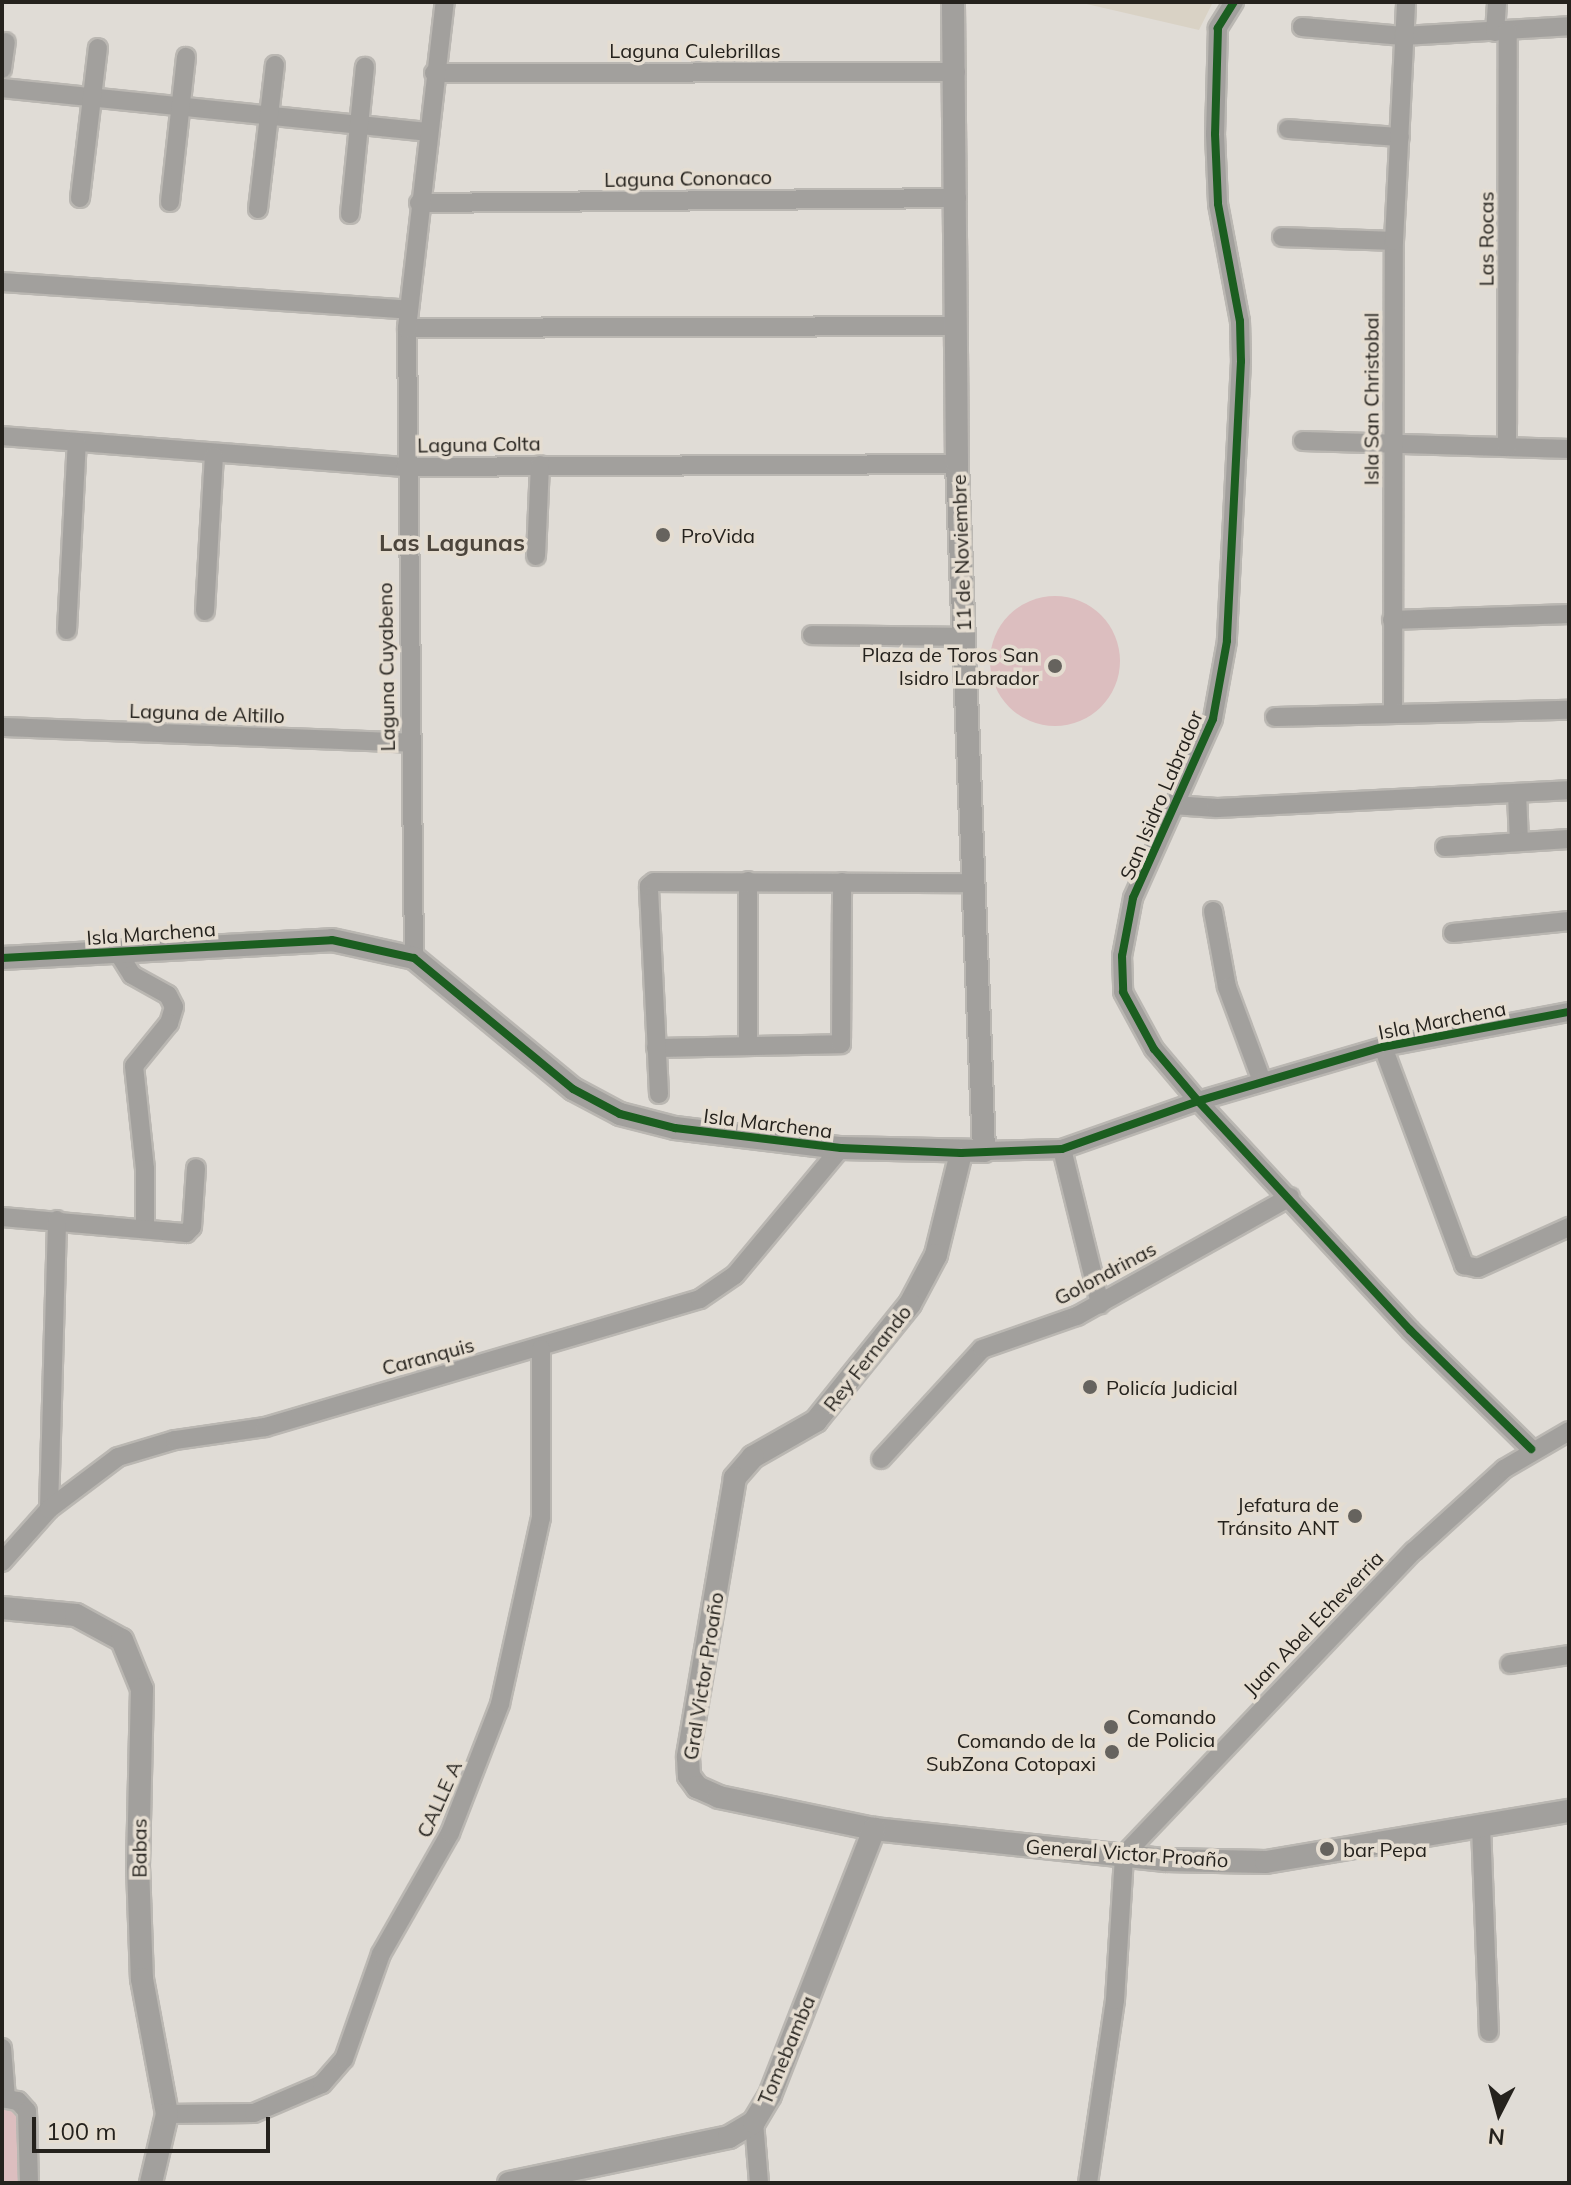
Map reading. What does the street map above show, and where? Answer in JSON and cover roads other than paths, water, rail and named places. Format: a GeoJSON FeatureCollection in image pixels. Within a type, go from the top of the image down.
{"type":"FeatureCollection","features":[{"type":"Feature","properties":{"kind":"street","name":"Laguna Cuyabeno"},"geometry":{"type":"LineString","coordinates":[[414,958],[405,467],[407,319],[434,73],[445,2]]}},
{"type":"Feature","properties":{"kind":"street","name":"11 de Noviembre"},"geometry":{"type":"LineString","coordinates":[[953,2],[957,464],[984,1151]]}},
{"type":"Feature","properties":{"kind":"street","name":"San Isidro Labrador"},"geometry":{"type":"LineString","coordinates":[[1234,2],[1218,28],[1215,134],[1218,204],[1240,321],[1241,361],[1227,641],[1213,719],[1133,898],[1122,956],[1123,992],[1154,1049],[1198,1101],[1410,1330],[1531,1449]]}},
{"type":"Feature","properties":{"kind":"street","name":"Isla San Christobal"},"geometry":{"type":"LineString","coordinates":[[1393,714],[1391,443],[1394,241],[1406,2]]}},
{"type":"Feature","properties":{"kind":"street","name":"Las Rocas"},"geometry":{"type":"LineString","coordinates":[[1497,2],[1501,32],[1507,447]]}},
{"type":"Feature","properties":{"kind":"street"},"geometry":{"type":"LineString","coordinates":[[1302,27],[1403,36],[1569,26]]}},
{"type":"Feature","properties":{"kind":"street"},"geometry":{"type":"LineString","coordinates":[[2,69],[6,42]]}},
{"type":"Feature","properties":{"kind":"street"},"geometry":{"type":"LineString","coordinates":[[80,198],[98,48]]}},
{"type":"Feature","properties":{"kind":"street"},"geometry":{"type":"LineString","coordinates":[[170,202],[186,57]]}},
{"type":"Feature","properties":{"kind":"street"},"geometry":{"type":"LineString","coordinates":[[258,209],[275,65]]}},
{"type":"Feature","properties":{"kind":"street"},"geometry":{"type":"LineString","coordinates":[[350,214],[365,67]]}},
{"type":"Feature","properties":{"kind":"street","name":"Laguna Culebrillas"},"geometry":{"type":"LineString","coordinates":[[434,73],[956,72]]}},
{"type":"Feature","properties":{"kind":"street"},"geometry":{"type":"LineString","coordinates":[[2,88],[181,104],[428,132]]}},
{"type":"Feature","properties":{"kind":"street"},"geometry":{"type":"LineString","coordinates":[[1288,129],[1400,137]]}},
{"type":"Feature","properties":{"kind":"street","name":"Laguna Cononaco"},"geometry":{"type":"LineString","coordinates":[[419,203],[957,198]]}},
{"type":"Feature","properties":{"kind":"street"},"geometry":{"type":"LineString","coordinates":[[1282,237],[1394,241]]}},
{"type":"Feature","properties":{"kind":"street"},"geometry":{"type":"LineString","coordinates":[[2,282],[407,319],[957,326]]}},
{"type":"Feature","properties":{"kind":"street","name":"Laguna Colta"},"geometry":{"type":"LineString","coordinates":[[2,436],[214,456],[405,467],[957,464]]}},
{"type":"Feature","properties":{"kind":"street"},"geometry":{"type":"LineString","coordinates":[[1303,441],[1569,449]]}},
{"type":"Feature","properties":{"kind":"street"},"geometry":{"type":"LineString","coordinates":[[67,630],[77,442]]}},
{"type":"Feature","properties":{"kind":"street"},"geometry":{"type":"LineString","coordinates":[[205,611],[214,456]]}},
{"type":"Feature","properties":{"kind":"street"},"geometry":{"type":"LineString","coordinates":[[536,556],[540,465]]}},
{"type":"Feature","properties":{"kind":"street"},"geometry":{"type":"LineString","coordinates":[[1392,620],[1569,614]]}},
{"type":"Feature","properties":{"kind":"street"},"geometry":{"type":"LineString","coordinates":[[812,635],[965,637]]}},
{"type":"Feature","properties":{"kind":"street"},"geometry":{"type":"LineString","coordinates":[[1275,717],[1569,710]]}},
{"type":"Feature","properties":{"kind":"street","name":"Laguna de Altillo"},"geometry":{"type":"LineString","coordinates":[[2,727],[410,743]]}},
{"type":"Feature","properties":{"kind":"street"},"geometry":{"type":"LineString","coordinates":[[1173,805],[1217,808],[1569,790]]}},
{"type":"Feature","properties":{"kind":"street"},"geometry":{"type":"LineString","coordinates":[[1517,793],[1519,842]]}},
{"type":"Feature","properties":{"kind":"street"},"geometry":{"type":"LineString","coordinates":[[1445,847],[1569,839]]}},
{"type":"Feature","properties":{"kind":"street"},"geometry":{"type":"LineString","coordinates":[[659,1094],[649,886],[659,879],[972,883]]}},
{"type":"Feature","properties":{"kind":"street"},"geometry":{"type":"LineString","coordinates":[[748,881],[748,1046]]}},
{"type":"Feature","properties":{"kind":"street"},"geometry":{"type":"LineString","coordinates":[[656,1048],[841,1044],[842,882]]}},
{"type":"Feature","properties":{"kind":"street"},"geometry":{"type":"LineString","coordinates":[[1213,911],[1227,987],[1262,1081]]}},
{"type":"Feature","properties":{"kind":"street"},"geometry":{"type":"LineString","coordinates":[[1453,933],[1569,921]]}},
{"type":"Feature","properties":{"kind":"street","name":"Isla Marchena"},"geometry":{"type":"LineString","coordinates":[[2,958],[317,940],[414,958],[573,1089],[620,1114],[675,1128],[841,1148],[961,1153],[1062,1149],[1198,1101],[1383,1047],[1569,1012]]}},
{"type":"Feature","properties":{"kind":"street"},"geometry":{"type":"LineString","coordinates":[[117,951],[132,975],[168,995],[174,1007],[169,1023],[134,1061],[145,1169],[145,1228]]}},
{"type":"Feature","properties":{"kind":"street"},"geometry":{"type":"LineString","coordinates":[[1383,1047],[1464,1265],[1478,1268],[1569,1227]]}},
{"type":"Feature","properties":{"kind":"street","name":"Caranquis"},"geometry":{"type":"LineString","coordinates":[[2,1562],[49,1509],[118,1457],[145,1448],[265,1427],[541,1349],[700,1299],[735,1275],[841,1148]]}},
{"type":"Feature","properties":{"kind":"street"},"geometry":{"type":"LineString","coordinates":[[1062,1149],[1100,1304]]}},
{"type":"Feature","properties":{"kind":"street","name":"Rey Fernando"},"geometry":{"type":"LineString","coordinates":[[735,1478],[753,1457],[816,1421],[910,1304],[936,1255],[961,1153]]}},
{"type":"Feature","properties":{"kind":"street"},"geometry":{"type":"LineString","coordinates":[[2,1217],[182,1233],[192,1227],[196,1168]]}},
{"type":"Feature","properties":{"kind":"street","name":"Golondrinas"},"geometry":{"type":"LineString","coordinates":[[881,1459],[982,1349],[1100,1304],[1290,1197]]}},
{"type":"Feature","properties":{"kind":"street"},"geometry":{"type":"LineString","coordinates":[[49,1509],[57,1220]]}},
{"type":"Feature","properties":{"kind":"street","name":"CALLE A"},"geometry":{"type":"LineString","coordinates":[[167,2114],[211,2117],[254,2113],[322,2084],[344,2059],[381,1954],[450,1833],[500,1704],[541,1518],[541,1349]]}},
{"type":"Feature","properties":{"kind":"street","name":"Juan Abel Echeverria"},"geometry":{"type":"LineString","coordinates":[[1124,1855],[1414,1551],[1504,1469],[1531,1449],[1569,1431]]}},
{"type":"Feature","properties":{"kind":"street","name":"Gral Victor Proaño"},"geometry":{"type":"LineString","coordinates":[[735,1478],[688,1757],[689,1776],[697,1787],[719,1797],[874,1829]]}},
{"type":"Feature","properties":{"kind":"street","name":"Babas"},"geometry":{"type":"LineString","coordinates":[[2,1608],[76,1615],[122,1640],[136,1666],[142,1689],[138,1866],[142,1979],[167,2114],[151,2183]]}},
{"type":"Feature","properties":{"kind":"street"},"geometry":{"type":"LineString","coordinates":[[1510,1664],[1569,1655]]}},
{"type":"Feature","properties":{"kind":"street","name":"General Victor Proaño"},"geometry":{"type":"LineString","coordinates":[[874,1829],[1124,1855],[1266,1862],[1569,1811]]}},
{"type":"Feature","properties":{"kind":"street"},"geometry":{"type":"LineString","coordinates":[[1481,1826],[1489,2032]]}},
{"type":"Feature","properties":{"kind":"street","name":"Tomebamba"},"geometry":{"type":"LineString","coordinates":[[509,2183],[729,2137],[754,2122],[770,2095],[874,1829]]}},
{"type":"Feature","properties":{"kind":"street"},"geometry":{"type":"LineString","coordinates":[[1088,2183],[1115,2000],[1124,1855]]}},
{"type":"Feature","properties":{"kind":"street"},"geometry":{"type":"LineString","coordinates":[[2,2048],[4,2098],[27,2111],[29,2183]]}},
{"type":"Feature","properties":{"kind":"street"},"geometry":{"type":"LineString","coordinates":[[754,2122],[759,2183]]}},
{"type":"Feature","properties":{"kind":"place","name":"ProVida"},"geometry":{"type":"Point","coordinates":[663,535]}},
{"type":"Feature","properties":{"kind":"place","name":"Plaza de Toros San Isidro Labrador"},"geometry":{"type":"Point","coordinates":[1055,666]}},
{"type":"Feature","properties":{"kind":"place","name":"Policía Judicial"},"geometry":{"type":"Point","coordinates":[1090,1387]}},
{"type":"Feature","properties":{"kind":"place","name":"Jefatura de Tránsito ANT"},"geometry":{"type":"Point","coordinates":[1355,1516]}},
{"type":"Feature","properties":{"kind":"place","name":"Comando de Policia"},"geometry":{"type":"Point","coordinates":[1111,1727]}},
{"type":"Feature","properties":{"kind":"place","name":"Comando de la SubZona Cotopaxi"},"geometry":{"type":"Point","coordinates":[1112,1752]}},
{"type":"Feature","properties":{"kind":"place","name":"bar Pepa"},"geometry":{"type":"Point","coordinates":[1327,1849]}},
{"type":"Feature","properties":{"kind":"district","name":"Las Lagunas"},"geometry":{"type":"Point","coordinates":[452,543]}}]}
